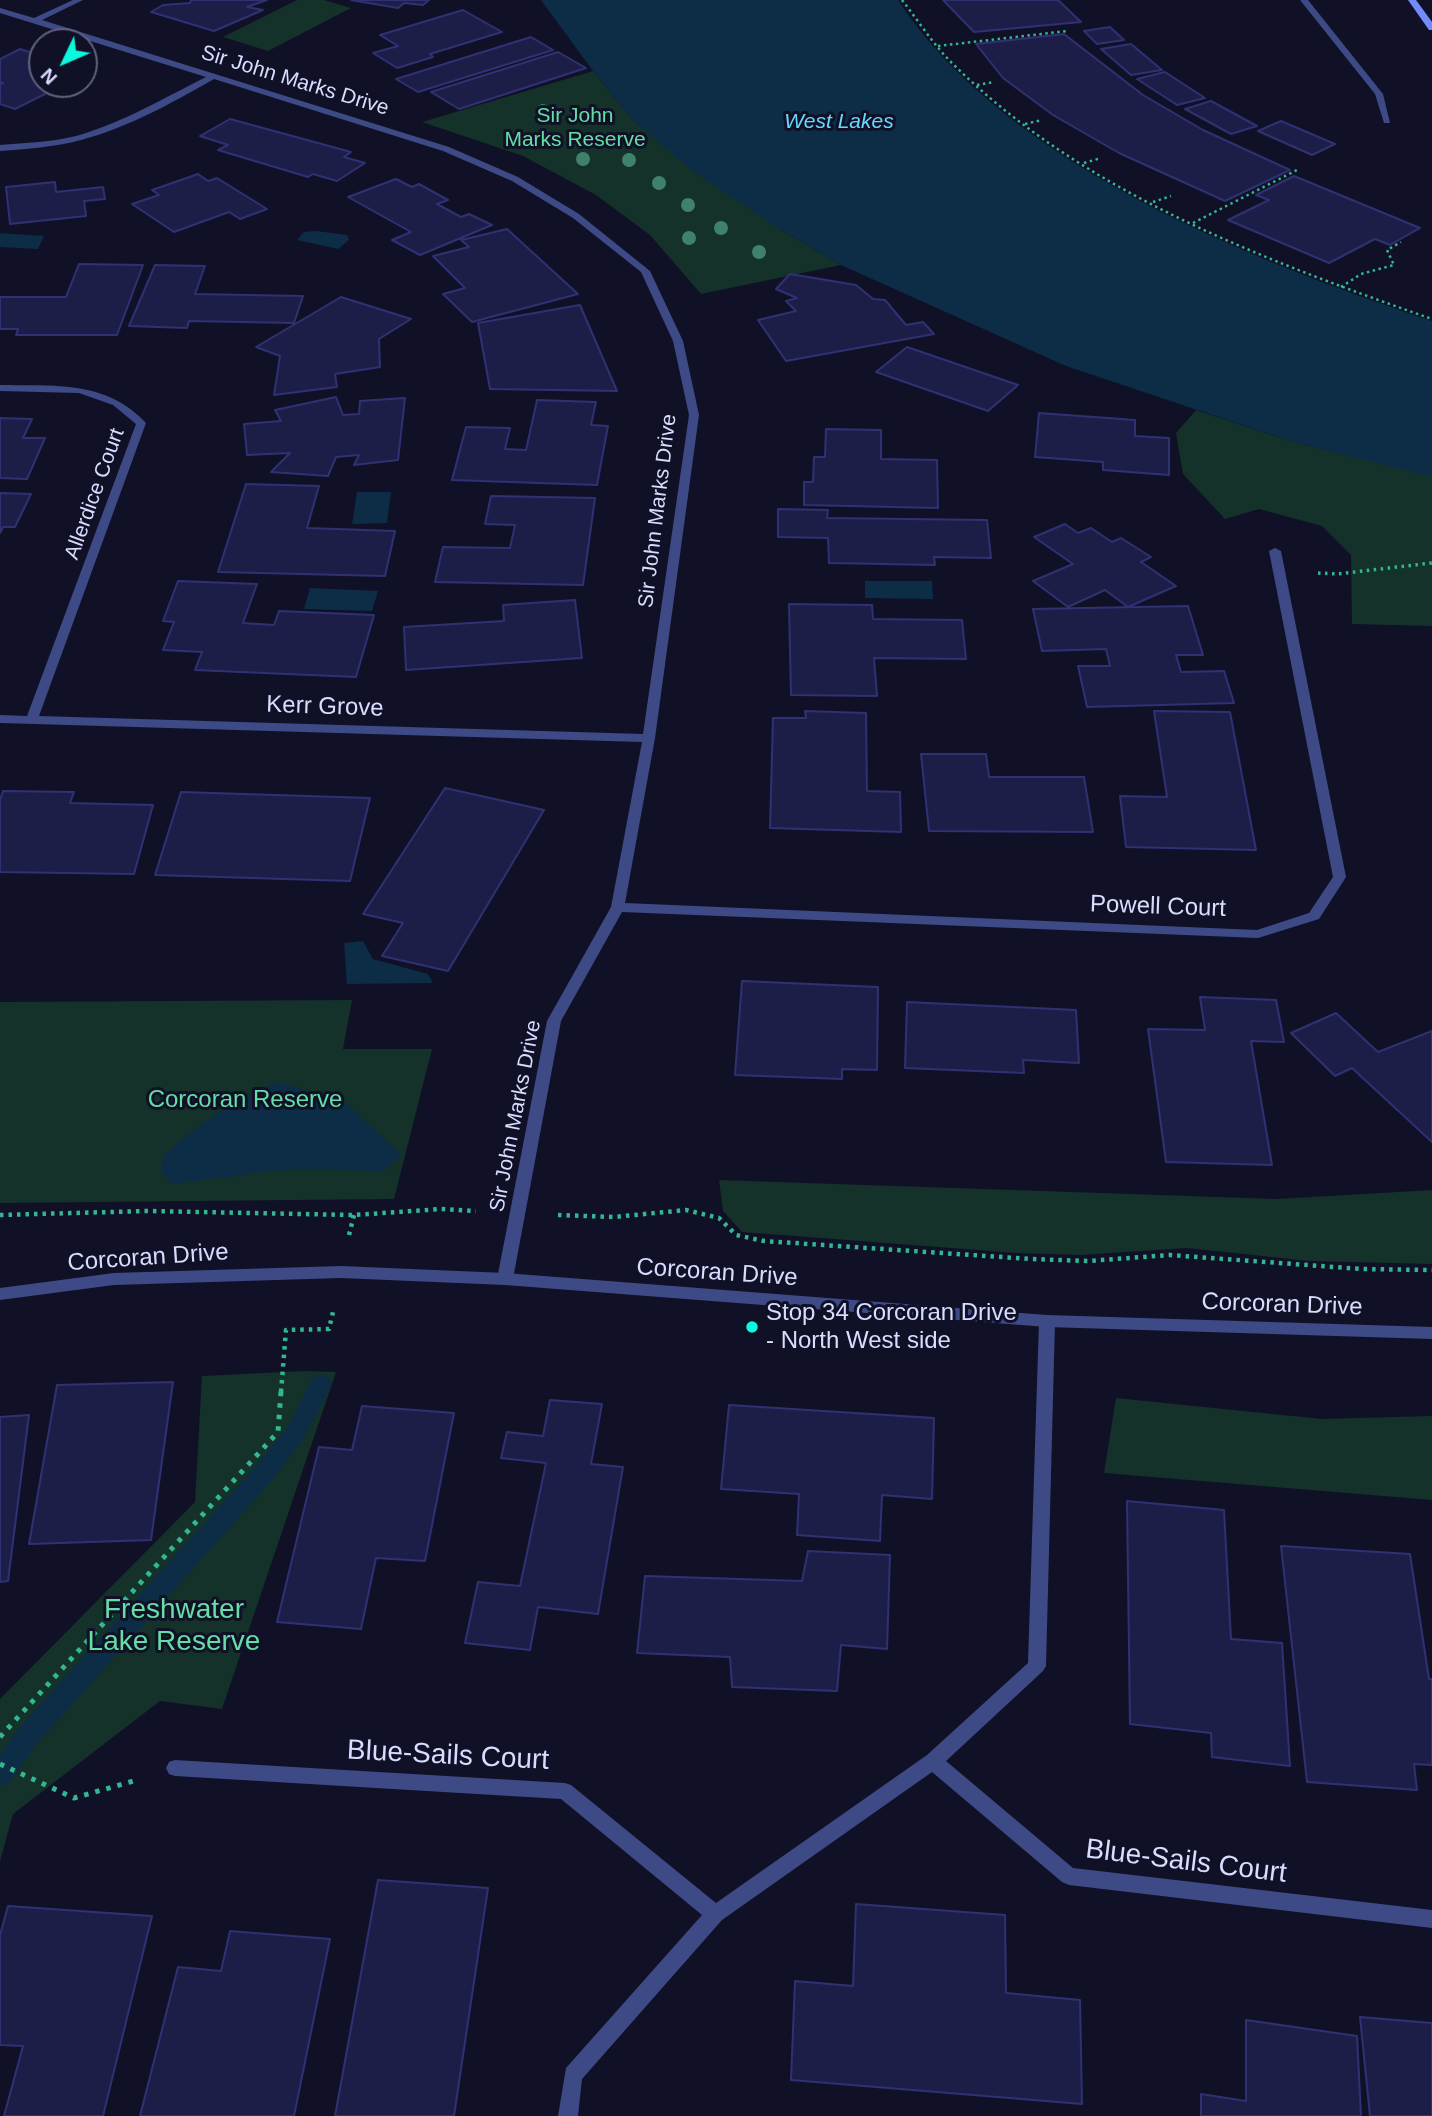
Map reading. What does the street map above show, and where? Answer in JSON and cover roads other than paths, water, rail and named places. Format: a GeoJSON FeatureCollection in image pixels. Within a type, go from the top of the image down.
{"type":"FeatureCollection","features":[{"type":"Feature","properties":{"kind":"main road"},"geometry":{"type":"LineString","coordinates":[[1412,0],[1432,28]]}},
{"type":"Feature","properties":{"kind":"street"},"geometry":{"type":"LineString","coordinates":[[34,20],[79,0]]}},
{"type":"Feature","properties":{"kind":"street"},"geometry":{"type":"LineString","coordinates":[[1304,0],[1379,94],[1387,121]]}},
{"type":"Feature","properties":{"kind":"street","name":"Sir John Marks Drive"},"geometry":{"type":"LineString","coordinates":[[0,10],[211,78],[446,149],[515,179],[576,216],[645,271],[678,341],[694,415],[649,738],[618,907],[554,1021],[505,1279]]}},
{"type":"Feature","properties":{"kind":"street"},"geometry":{"type":"LineString","coordinates":[[0,148],[81,137],[124,122],[211,78]]}},
{"type":"Feature","properties":{"kind":"street","name":"Allerdice Court"},"geometry":{"type":"LineString","coordinates":[[0,388],[80,390],[117,403],[141,424],[32,719]]}},
{"type":"Feature","properties":{"kind":"street","name":"Powell Court"},"geometry":{"type":"LineString","coordinates":[[618,907],[1258,934],[1314,916],[1340,877],[1275,551]]}},
{"type":"Feature","properties":{"kind":"street","name":"Kerr Grove"},"geometry":{"type":"LineString","coordinates":[[0,719],[649,738]]}},
{"type":"Feature","properties":{"kind":"street","name":"Corcoran Drive"},"geometry":{"type":"LineString","coordinates":[[0,1294],[114,1279],[341,1272],[505,1279],[1047,1321],[1432,1333]]}},
{"type":"Feature","properties":{"kind":"street"},"geometry":{"type":"LineString","coordinates":[[568,2116],[573,2075],[715,1914],[933,1760],[1037,1666],[1047,1321]]}},
{"type":"Feature","properties":{"kind":"street","name":"Blue-Sails Court"},"geometry":{"type":"LineString","coordinates":[[933,1760],[1069,1876],[1432,1919]]}},
{"type":"Feature","properties":{"kind":"street","name":"Blue-Sails Court"},"geometry":{"type":"LineString","coordinates":[[175,1768],[565,1791],[715,1914]]}},
{"type":"Feature","properties":{"kind":"water","name":"West Lakes"},"geometry":{"type":"Polygon","coordinates":[[[541,0],[898,0],[944,58],[1001,111],[1067,158],[1138,200],[1213,236],[1288,269],[1432,321],[1432,477],[1290,441],[1066,366],[841,265],[783,231],[694,172],[634,121],[541,0]]]}},
{"type":"Feature","properties":{"kind":"water"},"geometry":{"type":"Polygon","coordinates":[[[304,232],[347,235],[349,240],[338,249],[297,240],[304,232]]]}},
{"type":"Feature","properties":{"kind":"water"},"geometry":{"type":"Polygon","coordinates":[[[0,233],[44,236],[38,249],[0,247],[0,233]]]}},
{"type":"Feature","properties":{"kind":"water"},"geometry":{"type":"Polygon","coordinates":[[[357,492],[391,492],[387,523],[352,524],[357,492]]]}},
{"type":"Feature","properties":{"kind":"water"},"geometry":{"type":"Polygon","coordinates":[[[865,581],[932,581],[933,599],[865,598],[865,581]]]}},
{"type":"Feature","properties":{"kind":"water"},"geometry":{"type":"Polygon","coordinates":[[[310,588],[378,591],[372,611],[304,609],[310,588]]]}},
{"type":"Feature","properties":{"kind":"water"},"geometry":{"type":"Polygon","coordinates":[[[363,941],[373,959],[428,974],[433,983],[347,984],[344,943],[363,941]]]}},
{"type":"Feature","properties":{"kind":"water"},"geometry":{"type":"Polygon","coordinates":[[[278,1082],[344,1102],[402,1155],[384,1171],[287,1169],[173,1184],[161,1172],[163,1156],[189,1133],[231,1105],[278,1082]]]}},
{"type":"Feature","properties":{"kind":"waterway"},"geometry":{"type":"LineString","coordinates":[[0,1775],[27,1737],[265,1472],[296,1432],[321,1384]]}},
{"type":"Feature","properties":{"kind":"place","name":"Stop 34 Corcoran Drive - North West side"},"geometry":{"type":"Point","coordinates":[752,1327]}},
{"type":"Feature","properties":{"kind":"park label","name":"Sir John Marks Reserve"},"geometry":{"type":"Point","coordinates":[575,128]}},
{"type":"Feature","properties":{"kind":"park label","name":"Corcoran Reserve"},"geometry":{"type":"Point","coordinates":[245,1100]}},
{"type":"Feature","properties":{"kind":"park label","name":"Freshwater Lake Reserve"},"geometry":{"type":"Point","coordinates":[174,1626]}}]}
